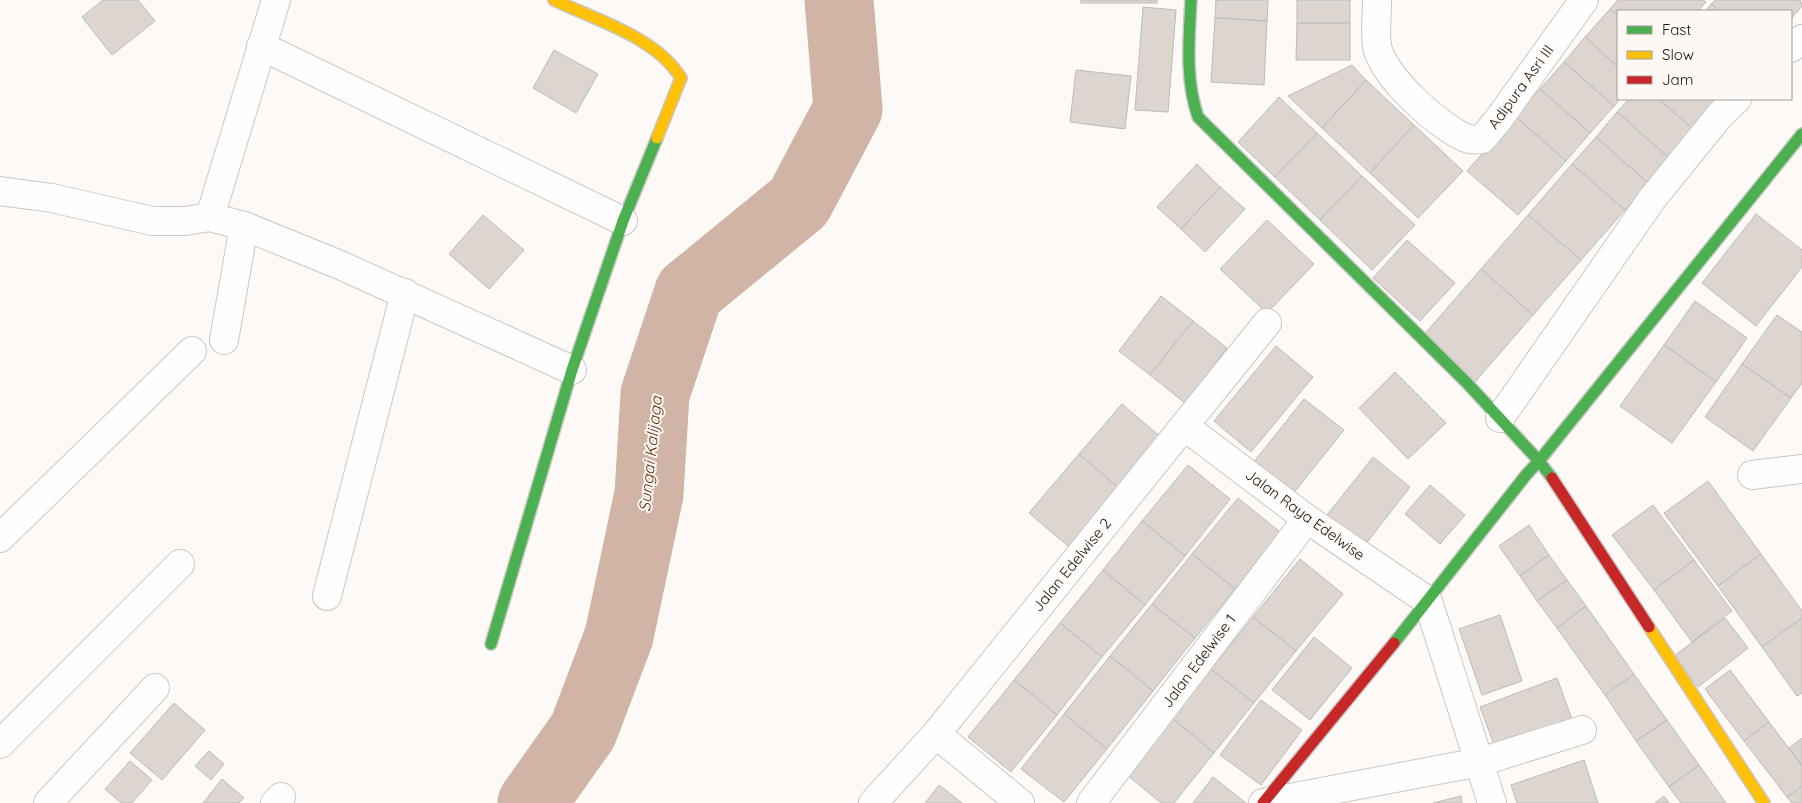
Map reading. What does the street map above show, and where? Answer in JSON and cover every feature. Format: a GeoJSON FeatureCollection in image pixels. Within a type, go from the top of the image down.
{"type":"FeatureCollection","features":[{"type":"Feature","properties":{"kind":"street"},"geometry":{"type":"LineString","coordinates":[[210,217],[260,46],[276,0]]}},
{"type":"Feature","properties":{"kind":"street"},"geometry":{"type":"LineString","coordinates":[[491,644],[572,370],[623,221],[681,78],[671,62],[650,44],[554,0]]}},
{"type":"Feature","properties":{"kind":"street"},"geometry":{"type":"LineString","coordinates":[[1191,0],[1189,88],[1198,117],[1466,382],[1539,461],[1556,484],[1764,803]]}},
{"type":"Feature","properties":{"kind":"street","name":"Adipura Asri III"},"geometry":{"type":"LineString","coordinates":[[1376,0],[1377,47],[1387,69],[1430,115],[1458,134],[1475,140],[1482,140],[1498,120],[1584,0]]}},
{"type":"Feature","properties":{"kind":"street"},"geometry":{"type":"LineString","coordinates":[[1792,47],[1802,39]]}},
{"type":"Feature","properties":{"kind":"street"},"geometry":{"type":"LineString","coordinates":[[260,46],[623,221]]}},
{"type":"Feature","properties":{"kind":"street"},"geometry":{"type":"LineString","coordinates":[[1500,418],[1652,199],[1720,115],[1736,100]]}},
{"type":"Feature","properties":{"kind":"street"},"geometry":{"type":"LineString","coordinates":[[1263,803],[1428,601],[1526,475],[1802,134]]}},
{"type":"Feature","properties":{"kind":"street"},"geometry":{"type":"LineString","coordinates":[[0,191],[52,198],[152,221],[185,221],[210,217],[244,226],[405,293],[572,370]]}},
{"type":"Feature","properties":{"kind":"street"},"geometry":{"type":"LineString","coordinates":[[224,340],[244,226]]}},
{"type":"Feature","properties":{"kind":"street"},"geometry":{"type":"LineString","coordinates":[[327,596],[405,293]]}},
{"type":"Feature","properties":{"kind":"street","name":"Jalan Edelwise 2"},"geometry":{"type":"LineString","coordinates":[[873,803],[936,734],[1267,323]]}},
{"type":"Feature","properties":{"kind":"street"},"geometry":{"type":"LineString","coordinates":[[0,538],[192,351]]}},
{"type":"Feature","properties":{"kind":"street","name":"Jalan Raya Edelwise"},"geometry":{"type":"LineString","coordinates":[[1184,426],[1307,519],[1428,601]]}},
{"type":"Feature","properties":{"kind":"street"},"geometry":{"type":"LineString","coordinates":[[1752,475],[1802,469]]}},
{"type":"Feature","properties":{"kind":"street","name":"Jalan Edelwise 1"},"geometry":{"type":"LineString","coordinates":[[1091,803],[1307,519]]}},
{"type":"Feature","properties":{"kind":"street"},"geometry":{"type":"LineString","coordinates":[[0,744],[180,564]]}},
{"type":"Feature","properties":{"kind":"street"},"geometry":{"type":"LineString","coordinates":[[1428,601],[1492,803]]}},
{"type":"Feature","properties":{"kind":"street"},"geometry":{"type":"LineString","coordinates":[[48,803],[155,688]]}},
{"type":"Feature","properties":{"kind":"street"},"geometry":{"type":"LineString","coordinates":[[1263,803],[1480,762],[1582,730]]}},
{"type":"Feature","properties":{"kind":"street"},"geometry":{"type":"LineString","coordinates":[[936,734],[1020,803]]}},
{"type":"Feature","properties":{"kind":"building"},"geometry":{"type":"Polygon","coordinates":[[[103,0],[138,0],[155,21],[112,55],[82,17],[103,0]]]}},
{"type":"Feature","properties":{"kind":"building"},"geometry":{"type":"Polygon","coordinates":[[[1081,0],[1157,0],[1157,3],[1081,3],[1081,0]]]}},
{"type":"Feature","properties":{"kind":"building"},"geometry":{"type":"Polygon","coordinates":[[[1216,0],[1268,0],[1267,21],[1215,18],[1216,0]]]}},
{"type":"Feature","properties":{"kind":"building"},"geometry":{"type":"Polygon","coordinates":[[[1297,0],[1350,0],[1350,23],[1297,23],[1297,0]]]}},
{"type":"Feature","properties":{"kind":"building"},"geometry":{"type":"Polygon","coordinates":[[[1618,0],[1703,0],[1706,2],[1699,10],[1617,10],[1617,15],[1610,9],[1618,0]]]}},
{"type":"Feature","properties":{"kind":"building"},"geometry":{"type":"Polygon","coordinates":[[[1715,0],[1800,0],[1802,6],[1792,18],[1792,10],[1719,10],[1711,4],[1715,0]]]}},
{"type":"Feature","properties":{"kind":"building"},"geometry":{"type":"Polygon","coordinates":[[[1711,4],[1719,10],[1706,10],[1711,4]]]}},
{"type":"Feature","properties":{"kind":"building"},"geometry":{"type":"Polygon","coordinates":[[[1143,7],[1176,10],[1168,112],[1135,110],[1143,7]]]}},
{"type":"Feature","properties":{"kind":"building"},"geometry":{"type":"Polygon","coordinates":[[[1610,9],[1617,15],[1617,66],[1585,37],[1610,9]]]}},
{"type":"Feature","properties":{"kind":"building"},"geometry":{"type":"Polygon","coordinates":[[[1215,18],[1267,21],[1264,85],[1211,82],[1215,18]]]}},
{"type":"Feature","properties":{"kind":"building"},"geometry":{"type":"Polygon","coordinates":[[[1297,23],[1350,23],[1350,60],[1296,60],[1297,23]]]}},
{"type":"Feature","properties":{"kind":"building"},"geometry":{"type":"Polygon","coordinates":[[[1585,37],[1617,66],[1617,100],[1619,100],[1614,106],[1564,62],[1585,37]]]}},
{"type":"Feature","properties":{"kind":"building"},"geometry":{"type":"Polygon","coordinates":[[[554,50],[598,74],[576,113],[533,88],[554,50]]]}},
{"type":"Feature","properties":{"kind":"building"},"geometry":{"type":"Polygon","coordinates":[[[1564,62],[1614,106],[1590,133],[1540,89],[1564,62]]]}},
{"type":"Feature","properties":{"kind":"building"},"geometry":{"type":"Polygon","coordinates":[[[1352,65],[1366,80],[1322,128],[1288,96],[1352,65]]]}},
{"type":"Feature","properties":{"kind":"building"},"geometry":{"type":"Polygon","coordinates":[[[1076,70],[1131,76],[1125,129],[1070,122],[1076,70]]]}},
{"type":"Feature","properties":{"kind":"building"},"geometry":{"type":"Polygon","coordinates":[[[1366,80],[1414,125],[1370,173],[1322,128],[1366,80]]]}},
{"type":"Feature","properties":{"kind":"building"},"geometry":{"type":"Polygon","coordinates":[[[1540,89],[1590,133],[1566,161],[1515,116],[1540,89]]]}},
{"type":"Feature","properties":{"kind":"building"},"geometry":{"type":"Polygon","coordinates":[[[1279,97],[1317,133],[1275,177],[1238,142],[1279,97]]]}},
{"type":"Feature","properties":{"kind":"building"},"geometry":{"type":"Polygon","coordinates":[[[1628,100],[1660,100],[1694,130],[1669,158],[1617,112],[1628,100]]]}},
{"type":"Feature","properties":{"kind":"building"},"geometry":{"type":"Polygon","coordinates":[[[1660,100],[1716,100],[1719,102],[1694,130],[1660,100]]]}},
{"type":"Feature","properties":{"kind":"building"},"geometry":{"type":"Polygon","coordinates":[[[1617,112],[1669,158],[1648,183],[1596,137],[1617,112]]]}},
{"type":"Feature","properties":{"kind":"building"},"geometry":{"type":"Polygon","coordinates":[[[1515,116],[1566,161],[1518,215],[1467,171],[1515,116]]]}},
{"type":"Feature","properties":{"kind":"building"},"geometry":{"type":"Polygon","coordinates":[[[1414,125],[1463,171],[1418,218],[1370,173],[1414,125]]]}},
{"type":"Feature","properties":{"kind":"building"},"geometry":{"type":"Polygon","coordinates":[[[1317,133],[1362,176],[1320,220],[1275,177],[1317,133]]]}},
{"type":"Feature","properties":{"kind":"building"},"geometry":{"type":"Polygon","coordinates":[[[1596,137],[1648,183],[1625,210],[1572,164],[1596,137]]]}},
{"type":"Feature","properties":{"kind":"building"},"geometry":{"type":"Polygon","coordinates":[[[1197,164],[1220,187],[1181,229],[1157,207],[1197,164]]]}},
{"type":"Feature","properties":{"kind":"building"},"geometry":{"type":"Polygon","coordinates":[[[1572,164],[1625,210],[1581,260],[1528,215],[1572,164]]]}},
{"type":"Feature","properties":{"kind":"building"},"geometry":{"type":"Polygon","coordinates":[[[1362,176],[1415,225],[1372,270],[1320,220],[1362,176]]]}},
{"type":"Feature","properties":{"kind":"building"},"geometry":{"type":"Polygon","coordinates":[[[1220,187],[1245,209],[1205,252],[1181,229],[1220,187]]]}},
{"type":"Feature","properties":{"kind":"building"},"geometry":{"type":"Polygon","coordinates":[[[1756,214],[1802,250],[1802,267],[1756,326],[1702,283],[1756,214]]]}},
{"type":"Feature","properties":{"kind":"building"},"geometry":{"type":"Polygon","coordinates":[[[483,215],[524,250],[489,289],[449,254],[483,215]]]}},
{"type":"Feature","properties":{"kind":"building"},"geometry":{"type":"Polygon","coordinates":[[[1528,215],[1581,260],[1533,315],[1481,269],[1528,215]]]}},
{"type":"Feature","properties":{"kind":"building"},"geometry":{"type":"Polygon","coordinates":[[[1267,220],[1314,264],[1267,313],[1220,269],[1267,220]]]}},
{"type":"Feature","properties":{"kind":"building"},"geometry":{"type":"Polygon","coordinates":[[[1407,240],[1455,283],[1420,321],[1373,278],[1407,240]]]}},
{"type":"Feature","properties":{"kind":"building"},"geometry":{"type":"Polygon","coordinates":[[[1481,269],[1533,315],[1475,382],[1422,337],[1481,269]]]}},
{"type":"Feature","properties":{"kind":"building"},"geometry":{"type":"Polygon","coordinates":[[[1161,296],[1193,321],[1150,375],[1119,351],[1161,296]]]}},
{"type":"Feature","properties":{"kind":"building"},"geometry":{"type":"Polygon","coordinates":[[[1695,301],[1747,338],[1716,382],[1664,345],[1695,301]]]}},
{"type":"Feature","properties":{"kind":"building"},"geometry":{"type":"Polygon","coordinates":[[[1777,315],[1802,332],[1802,383],[1791,398],[1742,364],[1777,315]]]}},
{"type":"Feature","properties":{"kind":"building"},"geometry":{"type":"Polygon","coordinates":[[[1193,321],[1227,348],[1185,403],[1150,375],[1193,321]]]}},
{"type":"Feature","properties":{"kind":"building"},"geometry":{"type":"Polygon","coordinates":[[[1664,345],[1716,382],[1672,443],[1620,406],[1664,345]]]}},
{"type":"Feature","properties":{"kind":"building"},"geometry":{"type":"Polygon","coordinates":[[[1276,346],[1313,377],[1251,452],[1214,421],[1276,346]]]}},
{"type":"Feature","properties":{"kind":"building"},"geometry":{"type":"Polygon","coordinates":[[[1742,364],[1791,398],[1753,451],[1705,417],[1742,364]]]}},
{"type":"Feature","properties":{"kind":"building"},"geometry":{"type":"Polygon","coordinates":[[[1395,372],[1446,423],[1408,459],[1359,408],[1395,372]]]}},
{"type":"Feature","properties":{"kind":"building"},"geometry":{"type":"Polygon","coordinates":[[[1304,399],[1344,430],[1292,495],[1253,463],[1304,399]]]}},
{"type":"Feature","properties":{"kind":"building"},"geometry":{"type":"Polygon","coordinates":[[[1122,404],[1162,438],[1119,488],[1079,454],[1122,404]]]}},
{"type":"Feature","properties":{"kind":"building"},"geometry":{"type":"Polygon","coordinates":[[[1079,454],[1119,488],[1069,547],[1029,513],[1079,454]]]}},
{"type":"Feature","properties":{"kind":"building"},"geometry":{"type":"Polygon","coordinates":[[[1373,457],[1410,487],[1365,545],[1327,515],[1373,457]]]}},
{"type":"Feature","properties":{"kind":"building"},"geometry":{"type":"Polygon","coordinates":[[[1188,465],[1230,499],[1185,556],[1142,521],[1188,465]]]}},
{"type":"Feature","properties":{"kind":"building"},"geometry":{"type":"Polygon","coordinates":[[[1708,481],[1761,554],[1718,586],[1664,513],[1708,481]]]}},
{"type":"Feature","properties":{"kind":"building"},"geometry":{"type":"Polygon","coordinates":[[[1430,485],[1465,515],[1440,544],[1405,514],[1430,485]]]}},
{"type":"Feature","properties":{"kind":"building"},"geometry":{"type":"Polygon","coordinates":[[[1238,498],[1280,532],[1235,589],[1192,554],[1238,498]]]}},
{"type":"Feature","properties":{"kind":"building"},"geometry":{"type":"Polygon","coordinates":[[[1653,505],[1694,560],[1654,590],[1612,535],[1653,505]]]}},
{"type":"Feature","properties":{"kind":"building"},"geometry":{"type":"Polygon","coordinates":[[[1142,521],[1185,556],[1145,605],[1103,570],[1142,521]]]}},
{"type":"Feature","properties":{"kind":"building"},"geometry":{"type":"Polygon","coordinates":[[[1529,525],[1549,555],[1520,576],[1499,546],[1529,525]]]}},
{"type":"Feature","properties":{"kind":"building"},"geometry":{"type":"Polygon","coordinates":[[[1192,554],[1235,589],[1195,638],[1152,604],[1192,554]]]}},
{"type":"Feature","properties":{"kind":"building"},"geometry":{"type":"Polygon","coordinates":[[[1761,554],[1802,611],[1802,618],[1762,647],[1718,586],[1761,554]]]}},
{"type":"Feature","properties":{"kind":"building"},"geometry":{"type":"Polygon","coordinates":[[[1549,555],[1567,580],[1537,601],[1520,576],[1549,555]]]}},
{"type":"Feature","properties":{"kind":"building"},"geometry":{"type":"Polygon","coordinates":[[[1300,559],[1343,594],[1296,651],[1253,617],[1300,559]]]}},
{"type":"Feature","properties":{"kind":"building"},"geometry":{"type":"Polygon","coordinates":[[[1694,560],[1732,611],[1692,642],[1654,590],[1694,560]]]}},
{"type":"Feature","properties":{"kind":"building"},"geometry":{"type":"Polygon","coordinates":[[[1103,570],[1145,605],[1102,657],[1060,623],[1103,570]]]}},
{"type":"Feature","properties":{"kind":"building"},"geometry":{"type":"Polygon","coordinates":[[[1567,580],[1586,606],[1557,628],[1537,601],[1567,580]]]}},
{"type":"Feature","properties":{"kind":"building"},"geometry":{"type":"Polygon","coordinates":[[[1152,604],[1195,638],[1153,691],[1110,656],[1152,604]]]}},
{"type":"Feature","properties":{"kind":"building"},"geometry":{"type":"Polygon","coordinates":[[[1586,606],[1634,674],[1605,695],[1557,628],[1586,606]]]}},
{"type":"Feature","properties":{"kind":"building"},"geometry":{"type":"Polygon","coordinates":[[[1500,615],[1522,681],[1482,695],[1459,629],[1500,615]]]}},
{"type":"Feature","properties":{"kind":"building"},"geometry":{"type":"Polygon","coordinates":[[[1253,617],[1296,651],[1254,703],[1211,669],[1253,617]]]}},
{"type":"Feature","properties":{"kind":"building"},"geometry":{"type":"Polygon","coordinates":[[[1725,618],[1748,648],[1698,687],[1674,656],[1725,618]]]}},
{"type":"Feature","properties":{"kind":"building"},"geometry":{"type":"Polygon","coordinates":[[[1802,618],[1802,693],[1797,696],[1762,647],[1802,618]]]}},
{"type":"Feature","properties":{"kind":"building"},"geometry":{"type":"Polygon","coordinates":[[[1060,623],[1102,657],[1057,715],[1014,680],[1060,623]]]}},
{"type":"Feature","properties":{"kind":"building"},"geometry":{"type":"Polygon","coordinates":[[[1314,637],[1352,668],[1310,720],[1272,690],[1314,637]]]}},
{"type":"Feature","properties":{"kind":"building"},"geometry":{"type":"Polygon","coordinates":[[[1110,656],[1153,691],[1107,749],[1064,714],[1110,656]]]}},
{"type":"Feature","properties":{"kind":"building"},"geometry":{"type":"Polygon","coordinates":[[[1211,669],[1254,703],[1214,753],[1172,718],[1211,669]]]}},
{"type":"Feature","properties":{"kind":"building"},"geometry":{"type":"Polygon","coordinates":[[[1730,670],[1769,722],[1744,741],[1705,689],[1730,670]]]}},
{"type":"Feature","properties":{"kind":"building"},"geometry":{"type":"Polygon","coordinates":[[[1634,674],[1667,720],[1636,741],[1605,695],[1634,674]]]}},
{"type":"Feature","properties":{"kind":"building"},"geometry":{"type":"Polygon","coordinates":[[[1557,678],[1573,722],[1496,750],[1480,707],[1557,678]]]}},
{"type":"Feature","properties":{"kind":"building"},"geometry":{"type":"Polygon","coordinates":[[[1014,680],[1057,715],[1011,772],[968,737],[1014,680]]]}},
{"type":"Feature","properties":{"kind":"building"},"geometry":{"type":"Polygon","coordinates":[[[1261,700],[1302,730],[1261,785],[1220,755],[1261,700]]]}},
{"type":"Feature","properties":{"kind":"building"},"geometry":{"type":"Polygon","coordinates":[[[174,703],[205,730],[162,780],[130,753],[174,703]]]}},
{"type":"Feature","properties":{"kind":"building"},"geometry":{"type":"Polygon","coordinates":[[[1064,714],[1107,749],[1064,802],[1021,769],[1064,714]]]}},
{"type":"Feature","properties":{"kind":"building"},"geometry":{"type":"Polygon","coordinates":[[[1172,718],[1214,753],[1174,803],[1161,803],[1126,774],[1172,718]]]}},
{"type":"Feature","properties":{"kind":"building"},"geometry":{"type":"Polygon","coordinates":[[[1667,720],[1699,765],[1669,787],[1636,741],[1667,720]]]}},
{"type":"Feature","properties":{"kind":"building"},"geometry":{"type":"Polygon","coordinates":[[[1769,722],[1802,766],[1802,786],[1787,797],[1744,741],[1769,722]]]}},
{"type":"Feature","properties":{"kind":"building"},"geometry":{"type":"Polygon","coordinates":[[[1802,738],[1802,765],[1789,748],[1802,738]]]}},
{"type":"Feature","properties":{"kind":"building"},"geometry":{"type":"Polygon","coordinates":[[[209,751],[224,764],[211,780],[195,766],[209,751]]]}},
{"type":"Feature","properties":{"kind":"building"},"geometry":{"type":"Polygon","coordinates":[[[1584,760],[1598,803],[1517,803],[1511,785],[1584,760]]]}},
{"type":"Feature","properties":{"kind":"building"},"geometry":{"type":"Polygon","coordinates":[[[130,761],[152,780],[132,803],[121,803],[105,789],[130,761]]]}},
{"type":"Feature","properties":{"kind":"building"},"geometry":{"type":"Polygon","coordinates":[[[1699,765],[1726,803],[1681,803],[1669,787],[1699,765]]]}},
{"type":"Feature","properties":{"kind":"building"},"geometry":{"type":"Polygon","coordinates":[[[1213,777],[1246,803],[1193,803],[1213,777]]]}},
{"type":"Feature","properties":{"kind":"building"},"geometry":{"type":"Polygon","coordinates":[[[222,779],[244,798],[239,803],[203,803],[222,779]]]}},
{"type":"Feature","properties":{"kind":"building"},"geometry":{"type":"Polygon","coordinates":[[[939,785],[962,803],[925,803],[939,785]]]}},
{"type":"Feature","properties":{"kind":"building"},"geometry":{"type":"Polygon","coordinates":[[[1802,786],[1802,803],[1792,803],[1787,797],[1802,786]]]}},
{"type":"Feature","properties":{"kind":"building"},"geometry":{"type":"Polygon","coordinates":[[[1461,796],[1462,803],[1433,803],[1461,796]]]}},
{"type":"Feature","properties":{"kind":"building"},"geometry":{"type":"Polygon","coordinates":[[[1664,796],[1669,803],[1655,803],[1664,796]]]}},
{"type":"Feature","properties":{"kind":"waterway","name":"Sungai Kalijaga"},"geometry":{"type":"LineString","coordinates":[[532,803],[583,731],[619,636],[649,494],[655,394],[689,292],[799,202],[848,109],[839,0]]}},
{"type":"Feature","properties":{"kind":"traffic: fast"},"geometry":{"type":"LineString","coordinates":[[1191,0],[1190,74],[1191,88],[1198,117],[1466,382],[1539,461],[1552,478]]}},
{"type":"Feature","properties":{"kind":"traffic: fast"},"geometry":{"type":"LineString","coordinates":[[1394,643],[1526,475],[1802,134]]}},
{"type":"Feature","properties":{"kind":"traffic: fast"},"geometry":{"type":"LineString","coordinates":[[491,644],[572,370],[623,221],[657,138]]}},
{"type":"Feature","properties":{"kind":"traffic: slow"},"geometry":{"type":"LineString","coordinates":[[554,0],[624,31],[641,41],[657,51],[681,78],[657,138]]}},
{"type":"Feature","properties":{"kind":"traffic: slow"},"geometry":{"type":"LineString","coordinates":[[1649,627],[1764,803]]}},
{"type":"Feature","properties":{"kind":"traffic: jam"},"geometry":{"type":"LineString","coordinates":[[1552,478],[1649,627]]}},
{"type":"Feature","properties":{"kind":"traffic: jam"},"geometry":{"type":"LineString","coordinates":[[1263,803],[1394,643]]}}]}
